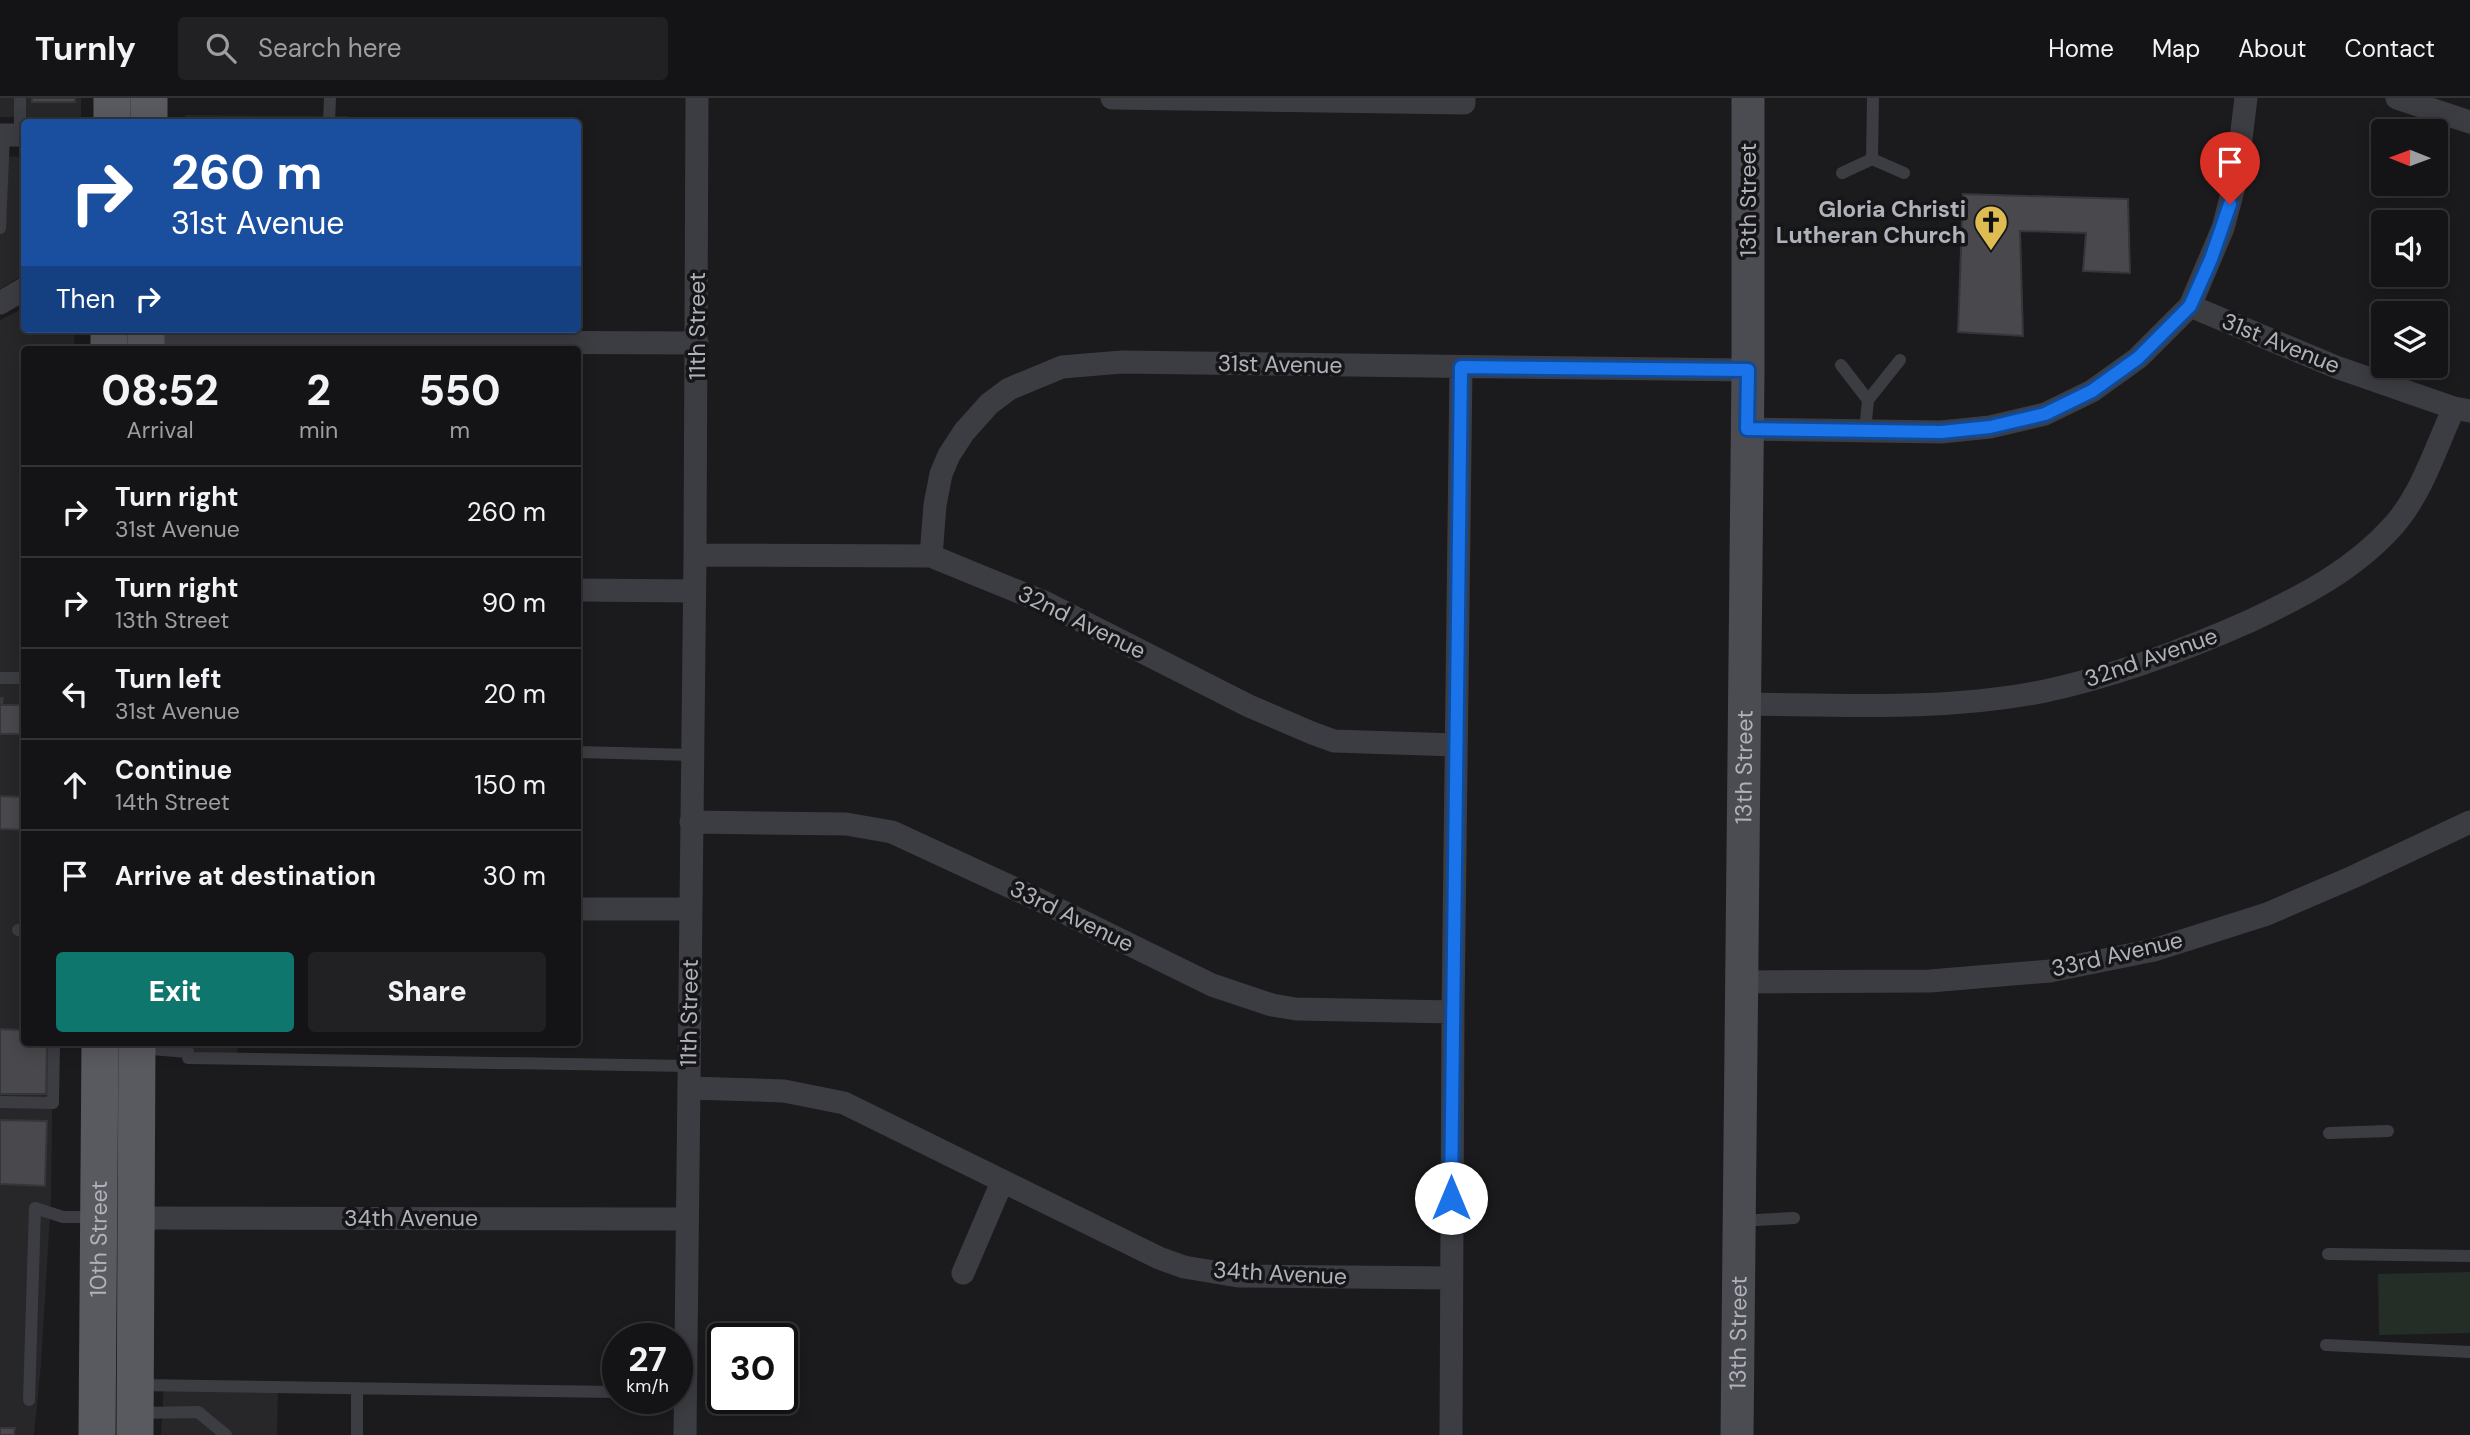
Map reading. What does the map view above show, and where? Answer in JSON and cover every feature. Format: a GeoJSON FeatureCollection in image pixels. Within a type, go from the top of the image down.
{"type":"FeatureCollection","features":[{"type":"Feature","properties":{"kind":"main road"},"geometry":{"type":"LineString","coordinates":[[112,98],[112,119]]}},
{"type":"Feature","properties":{"kind":"main road"},"geometry":{"type":"LineString","coordinates":[[149,98],[149,119]]}},
{"type":"Feature","properties":{"kind":"main road","name":"10th Street"},"geometry":{"type":"LineString","coordinates":[[97,1435],[100,1046]]}},
{"type":"Feature","properties":{"kind":"main road","name":"10th Street"},"geometry":{"type":"LineString","coordinates":[[132,1046],[136,1093],[135,1411]]}},
{"type":"Feature","properties":{"kind":"main road"},"geometry":{"type":"LineString","coordinates":[[75,1435],[97,1331]]}},
{"type":"Feature","properties":{"kind":"street","name":"11th Street"},"geometry":{"type":"LineString","coordinates":[[683,1323],[695,555],[697,98]]}},
{"type":"Feature","properties":{"kind":"street"},"geometry":{"type":"LineString","coordinates":[[1112,98],[1464,100]]}},
{"type":"Feature","properties":{"kind":"street","name":"13th Street"},"geometry":{"type":"LineString","coordinates":[[1737,1435],[1748,370],[1748,98]]}},
{"type":"Feature","properties":{"kind":"street"},"geometry":{"type":"LineString","coordinates":[[1747,429],[1941,432],[1990,427],[2045,414],[2092,391],[2138,358],[2190,306],[2223,228],[2236,179],[2246,98]]}},
{"type":"Feature","properties":{"kind":"street"},"geometry":{"type":"LineString","coordinates":[[2397,98],[2470,122]]}},
{"type":"Feature","properties":{"kind":"street"},"geometry":{"type":"LineString","coordinates":[[0,303],[21,291]]}},
{"type":"Feature","properties":{"kind":"street","name":"31st Avenue"},"geometry":{"type":"LineString","coordinates":[[2190,306],[2336,367],[2462,410]]}},
{"type":"Feature","properties":{"kind":"street"},"geometry":{"type":"LineString","coordinates":[[146,340],[241,335],[696,343]]}},
{"type":"Feature","properties":{"kind":"street","name":"31st Avenue"},"geometry":{"type":"LineString","coordinates":[[931,556],[935,505],[941,474],[949,455],[964,432],[989,404],[1009,389],[1062,367],[1122,362],[1748,370]]}},
{"type":"Feature","properties":{"kind":"street"},"geometry":{"type":"LineString","coordinates":[[1451,1435],[1461,367]]}},
{"type":"Feature","properties":{"kind":"street","name":"32nd Avenue"},"geometry":{"type":"LineString","coordinates":[[1744,704],[1910,705],[2033,692],[2120,671],[2226,632],[2302,596],[2359,560],[2409,505],[2462,410]]}},
{"type":"Feature","properties":{"kind":"street","name":"32nd Avenue"},"geometry":{"type":"LineString","coordinates":[[695,555],[931,556],[1046,603],[1250,706],[1312,733],[1335,741],[1456,745]]}},
{"type":"Feature","properties":{"kind":"street"},"geometry":{"type":"LineString","coordinates":[[581,590],[694,591]]}},
{"type":"Feature","properties":{"kind":"street","name":"33rd Avenue"},"geometry":{"type":"LineString","coordinates":[[691,822],[846,824],[892,832],[1212,985],[1272,1005],[1296,1009],[1453,1012]]}},
{"type":"Feature","properties":{"kind":"street","name":"33rd Avenue"},"geometry":{"type":"LineString","coordinates":[[1741,982],[1930,981],[2050,971],[2154,950],[2267,914],[2470,822]]}},
{"type":"Feature","properties":{"kind":"street"},"geometry":{"type":"LineString","coordinates":[[581,909],[691,909]]}},
{"type":"Feature","properties":{"kind":"street","name":"34th Avenue"},"geometry":{"type":"LineString","coordinates":[[689,1077],[844,1103],[1159,1258],[1184,1267],[1238,1276],[1451,1278]]}},
{"type":"Feature","properties":{"kind":"street"},"geometry":{"type":"LineString","coordinates":[[963,1273],[1002,1182]]}},
{"type":"Feature","properties":{"kind":"street","name":"34th Avenue"},"geometry":{"type":"LineString","coordinates":[[135,1218],[687,1219]]}},
{"type":"Feature","properties":{"kind":"street","name":"11th Street"},"geometry":{"type":"LineString","coordinates":[[682,1414],[684,1435]]}},
{"type":"Feature","properties":{"kind":"lane"},"geometry":{"type":"LineString","coordinates":[[0,229],[12,135],[20,98]]}},
{"type":"Feature","properties":{"kind":"lane"},"geometry":{"type":"LineString","coordinates":[[329,119],[330,98]]}},
{"type":"Feature","properties":{"kind":"lane"},"geometry":{"type":"LineString","coordinates":[[1872,159],[1873,98]]}},
{"type":"Feature","properties":{"kind":"lane"},"geometry":{"type":"LineString","coordinates":[[1842,173],[1872,159],[1904,173]]}},
{"type":"Feature","properties":{"kind":"lane"},"geometry":{"type":"LineString","coordinates":[[1865,431],[1868,400],[1900,360]]}},
{"type":"Feature","properties":{"kind":"lane"},"geometry":{"type":"LineString","coordinates":[[1841,365],[1868,400]]}},
{"type":"Feature","properties":{"kind":"lane"},"geometry":{"type":"LineString","coordinates":[[0,678],[21,678]]}},
{"type":"Feature","properties":{"kind":"lane"},"geometry":{"type":"LineString","coordinates":[[581,752],[692,755]]}},
{"type":"Feature","properties":{"kind":"lane"},"geometry":{"type":"LineString","coordinates":[[0,1102],[53,1103],[54,1046]]}},
{"type":"Feature","properties":{"kind":"lane"},"geometry":{"type":"LineString","coordinates":[[138,1046],[188,1055],[689,1077]]}},
{"type":"Feature","properties":{"kind":"lane"},"geometry":{"type":"LineString","coordinates":[[2329,1133],[2388,1131]]}},
{"type":"Feature","properties":{"kind":"lane"},"geometry":{"type":"LineString","coordinates":[[29,1400],[35,1208],[63,1217],[97,1217]]}},
{"type":"Feature","properties":{"kind":"lane"},"geometry":{"type":"LineString","coordinates":[[1739,1221],[1794,1218]]}},
{"type":"Feature","properties":{"kind":"lane"},"geometry":{"type":"LineString","coordinates":[[2328,1254],[2470,1256]]}},
{"type":"Feature","properties":{"kind":"lane"},"geometry":{"type":"LineString","coordinates":[[2326,1345],[2470,1352]]}},
{"type":"Feature","properties":{"kind":"lane"},"geometry":{"type":"LineString","coordinates":[[357,1388],[357,1435]]}},
{"type":"Feature","properties":{"kind":"lane"},"geometry":{"type":"LineString","coordinates":[[135,1411],[357,1388],[602,1392]]}},
{"type":"Feature","properties":{"kind":"lane"},"geometry":{"type":"LineString","coordinates":[[135,1411],[191,1410],[198,1412],[226,1435]]}},
{"type":"Feature","properties":{"kind":"shaded area"},"geometry":{"type":"Polygon","coordinates":[[[0,98],[81,98],[81,118],[0,117],[0,98]]]}},
{"type":"Feature","properties":{"kind":"shaded area"},"geometry":{"type":"Polygon","coordinates":[[[185,115],[349,116],[350,119],[184,119],[185,115]]]}},
{"type":"Feature","properties":{"kind":"shaded area"},"geometry":{"type":"Polygon","coordinates":[[[0,156],[21,157],[21,276],[0,289],[0,156]]]}},
{"type":"Feature","properties":{"kind":"shaded area"},"geometry":{"type":"Polygon","coordinates":[[[21,310],[21,333],[74,333],[74,346],[21,346],[21,1046],[53,1046],[51,1199],[34,1435],[0,1435],[0,320],[21,310]]]}},
{"type":"Feature","properties":{"kind":"shaded area"},"geometry":{"type":"Polygon","coordinates":[[[164,1046],[238,1046],[237,1054],[165,1053],[164,1046]]]}},
{"type":"Feature","properties":{"kind":"shaded area"},"geometry":{"type":"Polygon","coordinates":[[[2470,1272],[2470,1333],[2379,1335],[2378,1274],[2470,1272]]]}},
{"type":"Feature","properties":{"kind":"shaded area"},"geometry":{"type":"Polygon","coordinates":[[[164,1384],[278,1386],[277,1435],[161,1435],[164,1384]]]}},
{"type":"Feature","properties":{"kind":"building"},"geometry":{"type":"Polygon","coordinates":[[[32,98],[75,98],[75,102],[32,102],[32,98]]]}},
{"type":"Feature","properties":{"kind":"building","name":"Gloria Christi Lutheran Church"},"geometry":{"type":"Polygon","coordinates":[[[1963,194],[2128,199],[2130,273],[2083,271],[2086,233],[2020,231],[2023,336],[1958,332],[1963,194]]]}},
{"type":"Feature","properties":{"kind":"building"},"geometry":{"type":"Polygon","coordinates":[[[0,698],[3,698],[2,705],[21,705],[21,734],[0,734],[0,698]]]}},
{"type":"Feature","properties":{"kind":"building"},"geometry":{"type":"Polygon","coordinates":[[[0,796],[21,797],[21,830],[0,829],[0,796]]]}},
{"type":"Feature","properties":{"kind":"building"},"geometry":{"type":"Polygon","coordinates":[[[0,1029],[21,1030],[21,1046],[47,1046],[46,1094],[0,1094],[0,1029]]]}},
{"type":"Feature","properties":{"kind":"building"},"geometry":{"type":"Polygon","coordinates":[[[0,1120],[47,1121],[45,1186],[0,1184],[0,1120]]]}},
{"type":"Feature","properties":{"kind":"building"},"geometry":{"type":"Polygon","coordinates":[[[0,1428],[15,1428],[14,1435],[0,1435],[0,1428]]]}},
{"type":"Feature","properties":{"kind":"place","name":"Gloria Christi Lutheran Church"},"geometry":{"type":"Point","coordinates":[1991,252]}},
{"type":"Feature","properties":{"kind":"route"},"geometry":{"type":"LineString","coordinates":[[1451,1198],[1461,367],[1748,370],[1747,429],[1941,432],[1990,427],[2045,414],[2092,391],[2138,358],[2190,306],[2211,259],[2230,204]]}}]}
